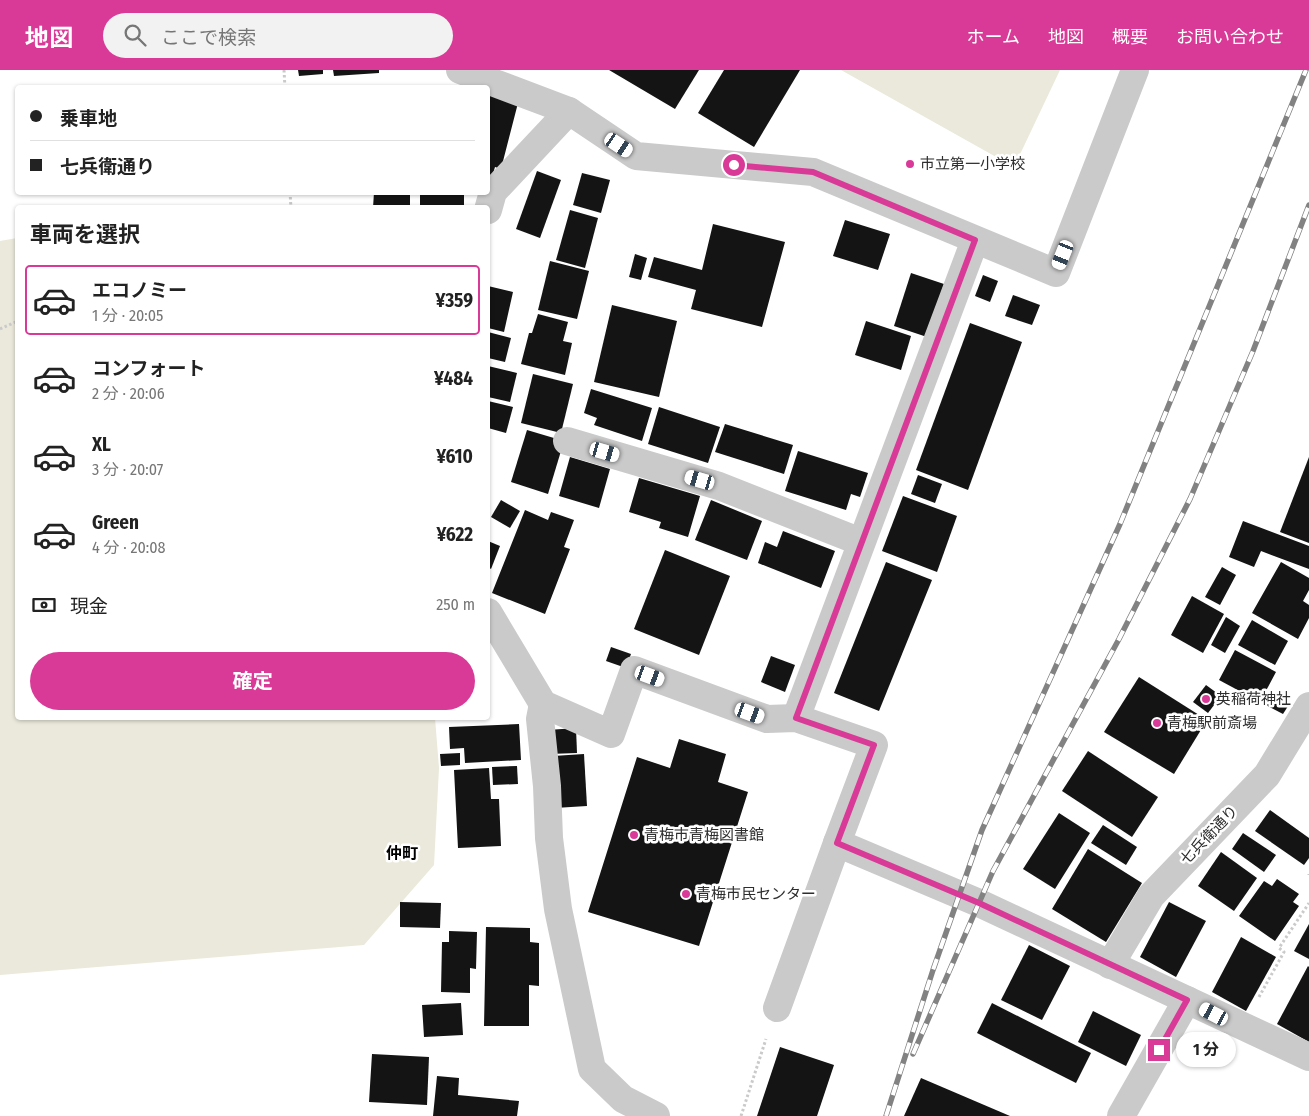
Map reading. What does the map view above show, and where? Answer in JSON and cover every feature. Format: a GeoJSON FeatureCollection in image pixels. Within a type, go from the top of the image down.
{"type":"FeatureCollection","features":[{"type":"Feature","properties":{"kind":"street"},"geometry":{"type":"LineString","coordinates":[[460,70],[569,111],[636,156],[813,172],[1056,273],[1135,70]]}},
{"type":"Feature","properties":{"kind":"street"},"geometry":{"type":"LineString","coordinates":[[489,205],[493,192],[569,111]]}},
{"type":"Feature","properties":{"kind":"street"},"geometry":{"type":"LineString","coordinates":[[796,718],[975,240]]}},
{"type":"Feature","properties":{"kind":"street"},"geometry":{"type":"LineString","coordinates":[[567,441],[719,486],[861,542]]}},
{"type":"Feature","properties":{"kind":"street"},"geometry":{"type":"LineString","coordinates":[[490,615],[543,704],[611,734],[634,670],[767,719],[796,718],[874,745],[777,1008]]}},
{"type":"Feature","properties":{"kind":"street"},"geometry":{"type":"LineString","coordinates":[[543,704],[540,720],[547,786],[549,838],[558,910],[592,1069],[622,1100],[656,1116]]}},
{"type":"Feature","properties":{"kind":"street","name":"七兵衛通り"},"geometry":{"type":"LineString","coordinates":[[1110,965],[1151,896],[1268,775],[1309,706]]}},
{"type":"Feature","properties":{"kind":"street"},"geometry":{"type":"LineString","coordinates":[[837,843],[979,903],[1241,1027],[1309,1057]]}},
{"type":"Feature","properties":{"kind":"street"},"geometry":{"type":"LineString","coordinates":[[1121,1116],[1187,1000]]}},
{"type":"Feature","properties":{"kind":"path"},"geometry":{"type":"LineString","coordinates":[[284,70],[285,85]]}},
{"type":"Feature","properties":{"kind":"path"},"geometry":{"type":"LineString","coordinates":[[0,329],[15,322]]}},
{"type":"Feature","properties":{"kind":"path"},"geometry":{"type":"LineString","coordinates":[[1241,1027],[1284,952],[1278,948],[1309,903]]}},
{"type":"Feature","properties":{"kind":"path"},"geometry":{"type":"LineString","coordinates":[[741,1116],[777,1008]]}},
{"type":"Feature","properties":{"kind":"shaded area"},"geometry":{"type":"Polygon","coordinates":[[[841,70],[1060,70],[1014,167],[841,70]]]}},
{"type":"Feature","properties":{"kind":"shaded area"},"geometry":{"type":"Polygon","coordinates":[[[15,238],[15,720],[435,720],[439,768],[434,865],[364,945],[0,975],[0,241],[15,238]]]}},
{"type":"Feature","properties":{"kind":"building"},"geometry":{"type":"Polygon","coordinates":[[[298,70],[323,70],[323,74],[299,76],[298,70]]]}},
{"type":"Feature","properties":{"kind":"building"},"geometry":{"type":"Polygon","coordinates":[[[333,70],[379,70],[379,73],[334,76],[333,70]]]}},
{"type":"Feature","properties":{"kind":"building"},"geometry":{"type":"Polygon","coordinates":[[[609,70],[699,70],[675,109],[609,70]]]}},
{"type":"Feature","properties":{"kind":"building"},"geometry":{"type":"Polygon","coordinates":[[[724,70],[800,70],[754,147],[698,113],[724,70]]]}},
{"type":"Feature","properties":{"kind":"building"},"geometry":{"type":"Polygon","coordinates":[[[490,96],[518,103],[501,169],[495,167],[490,184],[490,96]]]}},
{"type":"Feature","properties":{"kind":"building"},"geometry":{"type":"Polygon","coordinates":[[[537,171],[561,180],[540,238],[516,229],[537,171]]]}},
{"type":"Feature","properties":{"kind":"building"},"geometry":{"type":"Polygon","coordinates":[[[582,173],[610,180],[601,213],[573,205],[582,173]]]}},
{"type":"Feature","properties":{"kind":"building"},"geometry":{"type":"Polygon","coordinates":[[[374,195],[410,195],[410,205],[373,205],[374,195]]]}},
{"type":"Feature","properties":{"kind":"building"},"geometry":{"type":"Polygon","coordinates":[[[420,195],[464,195],[464,205],[420,205],[420,195]]]}},
{"type":"Feature","properties":{"kind":"building"},"geometry":{"type":"Polygon","coordinates":[[[570,210],[598,218],[585,268],[556,260],[570,210]]]}},
{"type":"Feature","properties":{"kind":"building"},"geometry":{"type":"Polygon","coordinates":[[[845,220],[890,234],[878,270],[833,256],[845,220]]]}},
{"type":"Feature","properties":{"kind":"building"},"geometry":{"type":"Polygon","coordinates":[[[713,224],[785,242],[762,327],[691,309],[696,290],[648,277],[654,257],[702,270],[713,224]]]}},
{"type":"Feature","properties":{"kind":"building"},"geometry":{"type":"Polygon","coordinates":[[[635,254],[647,258],[641,280],[629,277],[635,254]]]}},
{"type":"Feature","properties":{"kind":"building"},"geometry":{"type":"Polygon","coordinates":[[[550,261],[589,271],[577,319],[538,310],[550,261]]]}},
{"type":"Feature","properties":{"kind":"building"},"geometry":{"type":"Polygon","coordinates":[[[911,273],[944,284],[927,337],[894,326],[911,273]]]}},
{"type":"Feature","properties":{"kind":"building"},"geometry":{"type":"Polygon","coordinates":[[[983,275],[998,281],[990,302],[975,296],[983,275]]]}},
{"type":"Feature","properties":{"kind":"building"},"geometry":{"type":"Polygon","coordinates":[[[490,286],[513,292],[504,332],[490,328],[490,286]]]}},
{"type":"Feature","properties":{"kind":"building"},"geometry":{"type":"Polygon","coordinates":[[[1013,295],[1040,305],[1032,325],[1005,316],[1013,295]]]}},
{"type":"Feature","properties":{"kind":"building"},"geometry":{"type":"Polygon","coordinates":[[[612,305],[677,321],[659,397],[594,382],[612,305]]]}},
{"type":"Feature","properties":{"kind":"building"},"geometry":{"type":"Polygon","coordinates":[[[538,314],[568,322],[563,341],[572,343],[565,375],[521,364],[529,333],[532,333],[538,314]]]}},
{"type":"Feature","properties":{"kind":"building"},"geometry":{"type":"Polygon","coordinates":[[[866,321],[911,336],[901,370],[855,355],[866,321]]]}},
{"type":"Feature","properties":{"kind":"building"},"geometry":{"type":"Polygon","coordinates":[[[970,323],[1022,342],[968,490],[916,470],[970,323]]]}},
{"type":"Feature","properties":{"kind":"building"},"geometry":{"type":"Polygon","coordinates":[[[490,333],[511,338],[505,362],[490,358],[490,333]]]}},
{"type":"Feature","properties":{"kind":"building"},"geometry":{"type":"Polygon","coordinates":[[[490,366],[517,373],[510,402],[490,397],[490,366]]]}},
{"type":"Feature","properties":{"kind":"building"},"geometry":{"type":"Polygon","coordinates":[[[533,374],[573,384],[561,433],[521,423],[533,374]]]}},
{"type":"Feature","properties":{"kind":"building"},"geometry":{"type":"Polygon","coordinates":[[[591,389],[652,408],[642,441],[594,425],[597,418],[584,413],[591,389]]]}},
{"type":"Feature","properties":{"kind":"building"},"geometry":{"type":"Polygon","coordinates":[[[490,401],[513,407],[506,433],[490,429],[490,401]]]}},
{"type":"Feature","properties":{"kind":"building"},"geometry":{"type":"Polygon","coordinates":[[[659,407],[720,427],[708,463],[648,444],[659,407]]]}},
{"type":"Feature","properties":{"kind":"building"},"geometry":{"type":"Polygon","coordinates":[[[725,424],[793,445],[784,474],[715,452],[725,424]]]}},
{"type":"Feature","properties":{"kind":"building"},"geometry":{"type":"Polygon","coordinates":[[[527,430],[564,441],[548,494],[511,482],[527,430]]]}},
{"type":"Feature","properties":{"kind":"building"},"geometry":{"type":"Polygon","coordinates":[[[798,451],[868,473],[860,497],[851,494],[846,510],[785,491],[798,451]]]}},
{"type":"Feature","properties":{"kind":"building"},"geometry":{"type":"Polygon","coordinates":[[[570,457],[610,469],[599,508],[559,496],[570,457]]]}},
{"type":"Feature","properties":{"kind":"building"},"geometry":{"type":"Polygon","coordinates":[[[1309,457],[1309,543],[1280,532],[1309,457]]]}},
{"type":"Feature","properties":{"kind":"building"},"geometry":{"type":"Polygon","coordinates":[[[918,475],[942,484],[935,503],[911,494],[918,475]]]}},
{"type":"Feature","properties":{"kind":"building"},"geometry":{"type":"Polygon","coordinates":[[[639,478],[700,496],[688,537],[659,528],[661,522],[629,512],[639,478]]]}},
{"type":"Feature","properties":{"kind":"building"},"geometry":{"type":"Polygon","coordinates":[[[903,496],[957,516],[937,572],[882,551],[903,496]]]}},
{"type":"Feature","properties":{"kind":"building"},"geometry":{"type":"Polygon","coordinates":[[[501,500],[520,511],[510,528],[491,517],[501,500]]]}},
{"type":"Feature","properties":{"kind":"building"},"geometry":{"type":"Polygon","coordinates":[[[711,500],[762,521],[747,560],[695,540],[711,500]]]}},
{"type":"Feature","properties":{"kind":"building"},"geometry":{"type":"Polygon","coordinates":[[[525,510],[548,520],[551,512],[574,520],[564,547],[570,549],[545,614],[492,593],[525,510]]]}},
{"type":"Feature","properties":{"kind":"building"},"geometry":{"type":"Polygon","coordinates":[[[1243,521],[1309,546],[1309,569],[1261,551],[1254,567],[1229,557],[1243,521]]]}},
{"type":"Feature","properties":{"kind":"building"},"geometry":{"type":"Polygon","coordinates":[[[783,531],[835,551],[821,588],[758,563],[765,542],[777,547],[783,531]]]}},
{"type":"Feature","properties":{"kind":"building"},"geometry":{"type":"Polygon","coordinates":[[[490,542],[500,546],[490,568],[490,542]]]}},
{"type":"Feature","properties":{"kind":"building"},"geometry":{"type":"Polygon","coordinates":[[[665,550],[730,576],[699,655],[634,629],[665,550]]]}},
{"type":"Feature","properties":{"kind":"building"},"geometry":{"type":"Polygon","coordinates":[[[886,562],[932,580],[879,711],[834,693],[886,562]]]}},
{"type":"Feature","properties":{"kind":"building"},"geometry":{"type":"Polygon","coordinates":[[[1281,562],[1309,578],[1309,590],[1303,601],[1309,605],[1309,618],[1298,639],[1252,613],[1281,562]]]}},
{"type":"Feature","properties":{"kind":"building"},"geometry":{"type":"Polygon","coordinates":[[[1222,567],[1236,575],[1220,605],[1205,597],[1222,567]]]}},
{"type":"Feature","properties":{"kind":"building"},"geometry":{"type":"Polygon","coordinates":[[[1192,596],[1224,614],[1203,653],[1171,635],[1192,596]]]}},
{"type":"Feature","properties":{"kind":"building"},"geometry":{"type":"Polygon","coordinates":[[[1226,617],[1240,626],[1225,653],[1211,645],[1226,617]]]}},
{"type":"Feature","properties":{"kind":"building"},"geometry":{"type":"Polygon","coordinates":[[[1252,620],[1288,641],[1275,665],[1238,645],[1252,620]]]}},
{"type":"Feature","properties":{"kind":"building"},"geometry":{"type":"Polygon","coordinates":[[[611,647],[631,654],[626,668],[606,661],[611,647]]]}},
{"type":"Feature","properties":{"kind":"building"},"geometry":{"type":"Polygon","coordinates":[[[1235,650],[1276,672],[1260,702],[1219,680],[1235,650]]]}},
{"type":"Feature","properties":{"kind":"building"},"geometry":{"type":"Polygon","coordinates":[[[771,656],[795,665],[785,692],[761,682],[771,656]]]}},
{"type":"Feature","properties":{"kind":"building"},"geometry":{"type":"Polygon","coordinates":[[[1139,677],[1207,720],[1174,774],[1104,732],[1139,677]]]}},
{"type":"Feature","properties":{"kind":"building"},"geometry":{"type":"Polygon","coordinates":[[[1206,685],[1221,696],[1208,713],[1193,702],[1206,685]]]}},
{"type":"Feature","properties":{"kind":"building"},"geometry":{"type":"Polygon","coordinates":[[[1270,692],[1290,703],[1283,714],[1264,704],[1270,692]]]}},
{"type":"Feature","properties":{"kind":"building"},"geometry":{"type":"Polygon","coordinates":[[[519,724],[521,760],[465,763],[464,748],[450,749],[449,727],[519,724]]]}},
{"type":"Feature","properties":{"kind":"building"},"geometry":{"type":"Polygon","coordinates":[[[576,728],[577,753],[549,754],[548,730],[576,728]]]}},
{"type":"Feature","properties":{"kind":"building"},"geometry":{"type":"Polygon","coordinates":[[[679,739],[726,754],[718,782],[748,792],[699,946],[588,912],[637,757],[670,768],[679,739]]]}},
{"type":"Feature","properties":{"kind":"building"},"geometry":{"type":"Polygon","coordinates":[[[1088,751],[1158,797],[1132,837],[1062,791],[1088,751]]]}},
{"type":"Feature","properties":{"kind":"building"},"geometry":{"type":"Polygon","coordinates":[[[460,753],[460,765],[441,766],[440,754],[460,753]]]}},
{"type":"Feature","properties":{"kind":"building"},"geometry":{"type":"Polygon","coordinates":[[[584,754],[587,806],[555,808],[553,756],[584,754]]]}},
{"type":"Feature","properties":{"kind":"building"},"geometry":{"type":"Polygon","coordinates":[[[517,766],[518,784],[493,785],[492,767],[517,766]]]}},
{"type":"Feature","properties":{"kind":"building"},"geometry":{"type":"Polygon","coordinates":[[[489,768],[491,799],[499,799],[501,846],[458,848],[454,770],[489,768]]]}},
{"type":"Feature","properties":{"kind":"building"},"geometry":{"type":"Polygon","coordinates":[[[1270,810],[1309,838],[1309,858],[1304,865],[1255,831],[1270,810]]]}},
{"type":"Feature","properties":{"kind":"building"},"geometry":{"type":"Polygon","coordinates":[[[1059,813],[1090,833],[1055,889],[1023,869],[1059,813]]]}},
{"type":"Feature","properties":{"kind":"building"},"geometry":{"type":"Polygon","coordinates":[[[1103,825],[1137,847],[1126,865],[1091,843],[1103,825]]]}},
{"type":"Feature","properties":{"kind":"building"},"geometry":{"type":"Polygon","coordinates":[[[1243,833],[1276,855],[1264,872],[1232,849],[1243,833]]]}},
{"type":"Feature","properties":{"kind":"building"},"geometry":{"type":"Polygon","coordinates":[[[1088,849],[1142,883],[1106,942],[1052,909],[1088,849]]]}},
{"type":"Feature","properties":{"kind":"building"},"geometry":{"type":"Polygon","coordinates":[[[1221,852],[1257,878],[1234,911],[1198,886],[1221,852]]]}},
{"type":"Feature","properties":{"kind":"building"},"geometry":{"type":"Polygon","coordinates":[[[1277,879],[1299,894],[1293,902],[1299,906],[1275,941],[1239,916],[1264,881],[1272,886],[1277,879]]]}},
{"type":"Feature","properties":{"kind":"building"},"geometry":{"type":"Polygon","coordinates":[[[400,902],[441,903],[440,928],[400,927],[400,902]]]}},
{"type":"Feature","properties":{"kind":"building"},"geometry":{"type":"Polygon","coordinates":[[[1169,902],[1206,921],[1176,977],[1140,957],[1169,902]]]}},
{"type":"Feature","properties":{"kind":"building"},"geometry":{"type":"Polygon","coordinates":[[[1309,924],[1309,959],[1294,951],[1309,924]]]}},
{"type":"Feature","properties":{"kind":"building"},"geometry":{"type":"Polygon","coordinates":[[[486,927],[530,928],[530,942],[539,943],[539,986],[529,985],[529,1026],[484,1026],[486,927]]]}},
{"type":"Feature","properties":{"kind":"building"},"geometry":{"type":"Polygon","coordinates":[[[449,931],[477,932],[476,969],[470,968],[470,993],[441,992],[442,942],[449,942],[449,931]]]}},
{"type":"Feature","properties":{"kind":"building"},"geometry":{"type":"Polygon","coordinates":[[[1241,937],[1276,957],[1246,1011],[1212,992],[1241,937]]]}},
{"type":"Feature","properties":{"kind":"building"},"geometry":{"type":"Polygon","coordinates":[[[1029,945],[1070,966],[1042,1020],[1001,1000],[1029,945]]]}},
{"type":"Feature","properties":{"kind":"building"},"geometry":{"type":"Polygon","coordinates":[[[1309,967],[1309,1042],[1277,1024],[1309,967]]]}},
{"type":"Feature","properties":{"kind":"building"},"geometry":{"type":"Polygon","coordinates":[[[461,1003],[463,1035],[424,1037],[422,1005],[461,1003]]]}},
{"type":"Feature","properties":{"kind":"building"},"geometry":{"type":"Polygon","coordinates":[[[992,1003],[1091,1053],[1076,1083],[977,1033],[992,1003]]]}},
{"type":"Feature","properties":{"kind":"building"},"geometry":{"type":"Polygon","coordinates":[[[1093,1011],[1141,1035],[1126,1066],[1078,1042],[1093,1011]]]}},
{"type":"Feature","properties":{"kind":"building"},"geometry":{"type":"Polygon","coordinates":[[[780,1047],[834,1065],[817,1116],[757,1116],[780,1047]]]}},
{"type":"Feature","properties":{"kind":"building"},"geometry":{"type":"Polygon","coordinates":[[[372,1054],[429,1057],[427,1105],[369,1102],[372,1054]]]}},
{"type":"Feature","properties":{"kind":"building"},"geometry":{"type":"Polygon","coordinates":[[[437,1076],[459,1078],[458,1095],[519,1101],[517,1116],[433,1116],[437,1076]]]}},
{"type":"Feature","properties":{"kind":"building"},"geometry":{"type":"Polygon","coordinates":[[[921,1078],[1010,1116],[904,1116],[921,1078]]]}},
{"type":"Feature","properties":{"kind":"railway"},"geometry":{"type":"LineString","coordinates":[[886,1116],[933,970],[982,830],[1120,524],[1306,70]]}},
{"type":"Feature","properties":{"kind":"railway"},"geometry":{"type":"LineString","coordinates":[[913,1054],[993,871],[1119,639],[1190,499],[1253,351],[1309,205]]}},
{"type":"Feature","properties":{"kind":"place","name":"市立第一小学校"},"geometry":{"type":"Point","coordinates":[910,164]}},
{"type":"Feature","properties":{"kind":"place","name":"英稲荷神社"},"geometry":{"type":"Point","coordinates":[1206,699]}},
{"type":"Feature","properties":{"kind":"place","name":"青梅駅前斎場"},"geometry":{"type":"Point","coordinates":[1157,723]}},
{"type":"Feature","properties":{"kind":"place","name":"青梅市青梅図書館"},"geometry":{"type":"Point","coordinates":[634,835]}},
{"type":"Feature","properties":{"kind":"place","name":"青梅市民センター"},"geometry":{"type":"Point","coordinates":[686,894]}},
{"type":"Feature","properties":{"kind":"district","name":"仲町"},"geometry":{"type":"Point","coordinates":[402,853]}},
{"type":"Feature","properties":{"kind":"route"},"geometry":{"type":"LineString","coordinates":[[734,165],[813,172],[975,240],[796,718],[874,745],[837,843],[979,903],[1187,1000],[1159,1050]]}}]}
